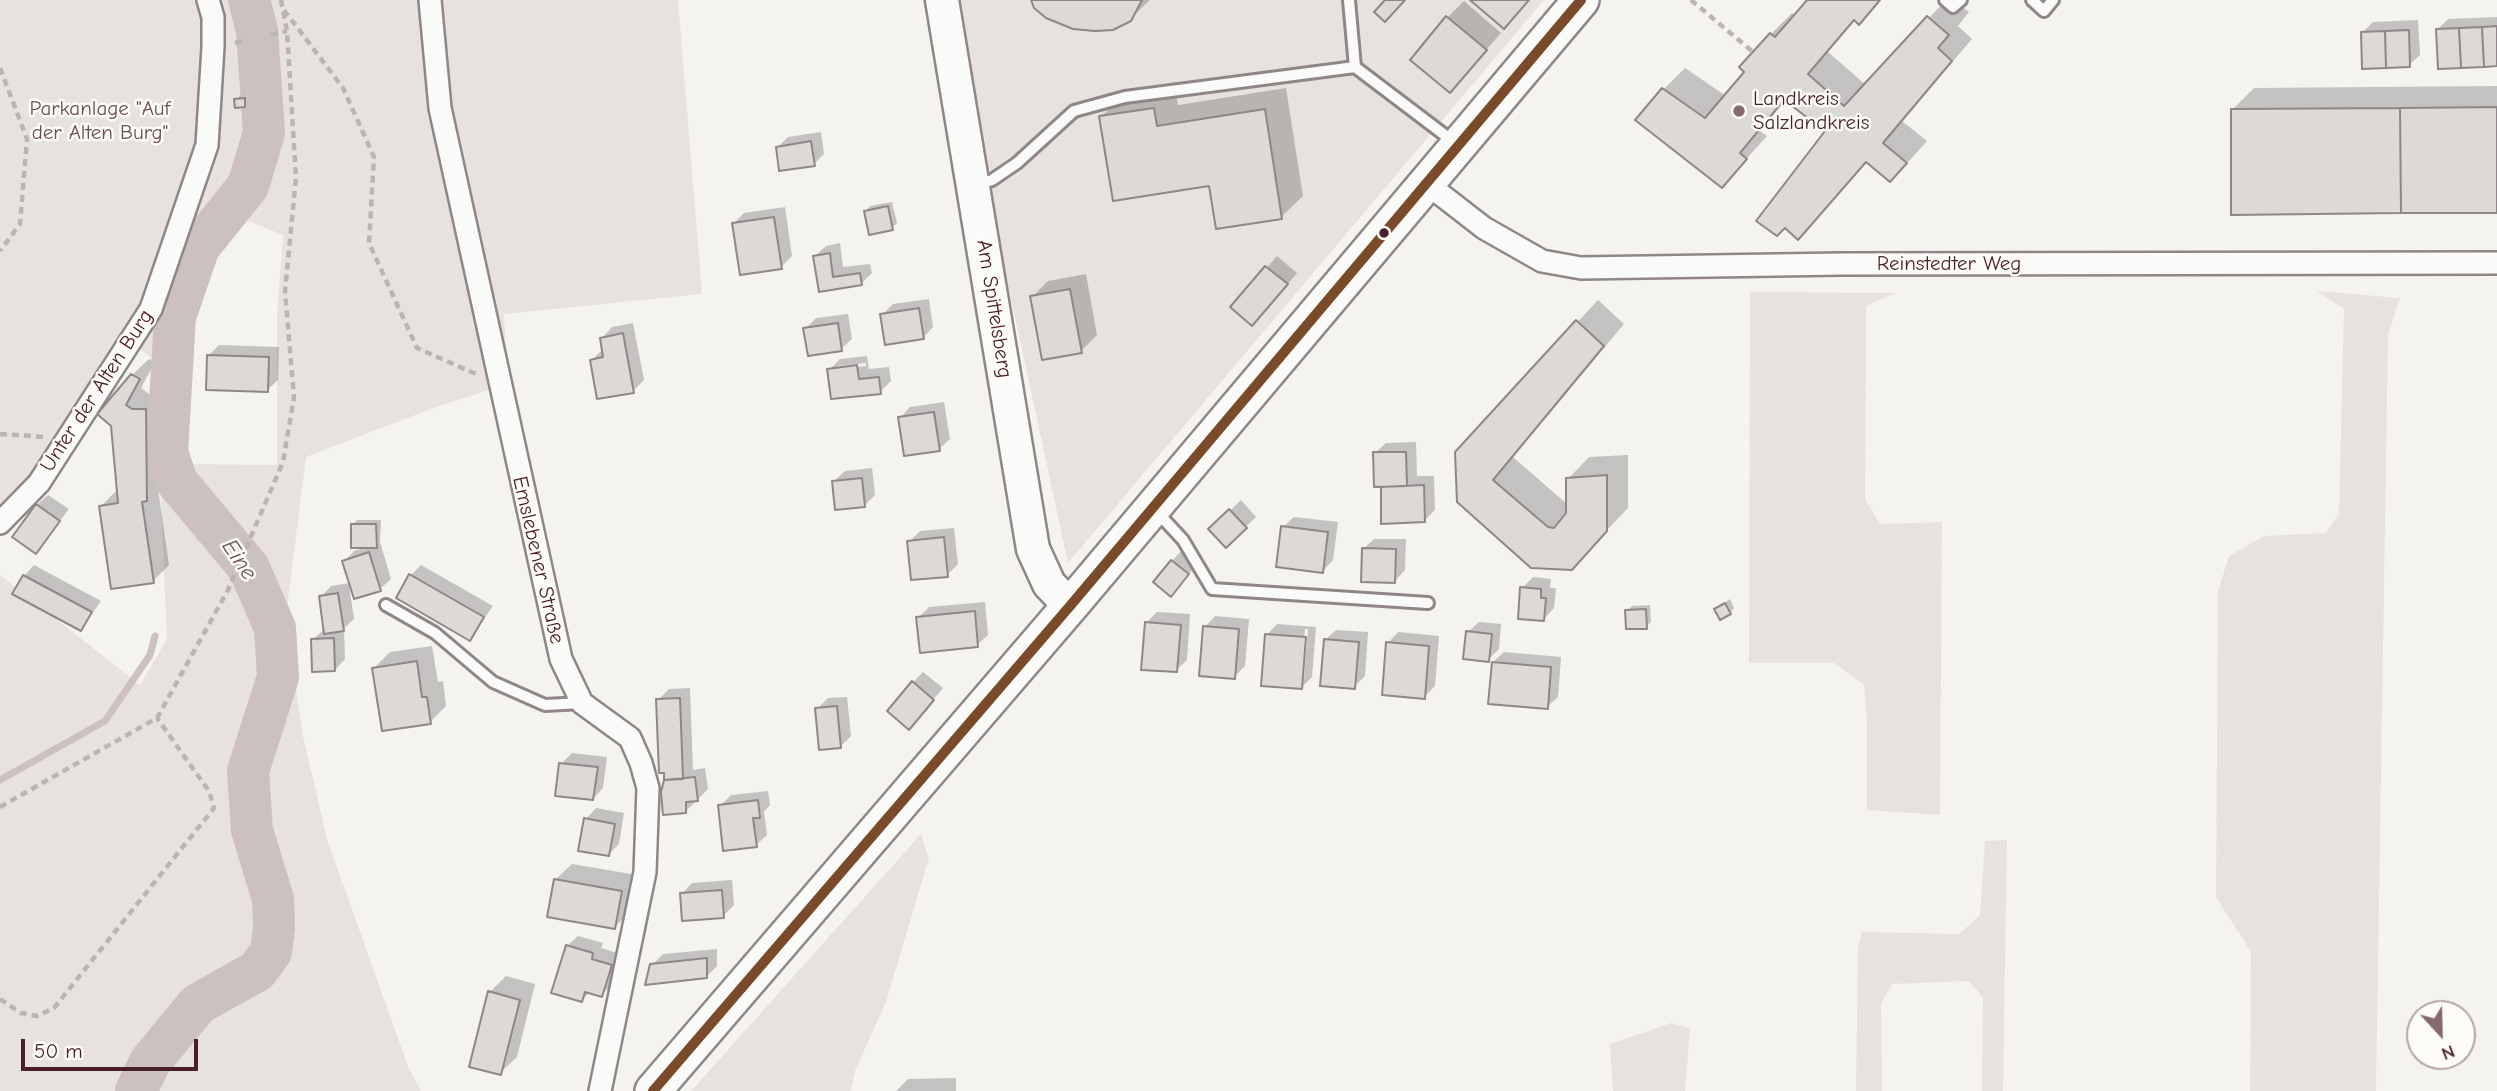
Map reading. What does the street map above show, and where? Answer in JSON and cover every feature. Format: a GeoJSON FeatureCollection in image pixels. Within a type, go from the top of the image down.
{"type":"FeatureCollection","features":[{"type":"Feature","properties":{"kind":"main road","name":"Am Spittelsberg"},"geometry":{"type":"LineString","coordinates":[[943,0],[1033,549],[1049,584],[1070,606]]}},
{"type":"Feature","properties":{"kind":"main road"},"geometry":{"type":"LineString","coordinates":[[653,1091],[1070,606],[1581,0]]}},
{"type":"Feature","properties":{"kind":"street","name":"Unter der Alten Burg"},"geometry":{"type":"LineString","coordinates":[[0,523],[38,483],[63,440],[151,309],[207,145],[213,47],[213,17],[208,0]]}},
{"type":"Feature","properties":{"kind":"street","name":"Emslebener Straße"},"geometry":{"type":"LineString","coordinates":[[430,0],[440,108],[561,659],[582,703],[630,738],[641,762],[648,788],[645,872],[600,1091]]}},
{"type":"Feature","properties":{"kind":"street","name":"Reinstedter Weg"},"geometry":{"type":"LineString","coordinates":[[1426,183],[1484,228],[1542,261],[1581,268],[1840,264],[2497,263]]}},
{"type":"Feature","properties":{"kind":"lane"},"geometry":{"type":"LineString","coordinates":[[1349,0],[1356,67]]}},
{"type":"Feature","properties":{"kind":"lane"},"geometry":{"type":"LineString","coordinates":[[1944,0],[1953,7],[1961,0]]}},
{"type":"Feature","properties":{"kind":"lane"},"geometry":{"type":"LineString","coordinates":[[2032,0],[2044,11],[2053,0]]}},
{"type":"Feature","properties":{"kind":"lane"},"geometry":{"type":"LineString","coordinates":[[973,185],[992,180],[1017,163],[1074,111],[1125,97],[1356,67],[1458,145]]}},
{"type":"Feature","properties":{"kind":"lane"},"geometry":{"type":"LineString","coordinates":[[1153,508],[1183,540],[1212,589],[1428,603]]}},
{"type":"Feature","properties":{"kind":"lane"},"geometry":{"type":"LineString","coordinates":[[386,605],[435,633],[494,681],[545,705],[582,703]]}},
{"type":"Feature","properties":{"kind":"path"},"geometry":{"type":"LineString","coordinates":[[1691,0],[1753,52]]}},
{"type":"Feature","properties":{"kind":"path"},"geometry":{"type":"LineString","coordinates":[[281,3],[343,88],[374,158],[369,243],[417,348],[499,383]]}},
{"type":"Feature","properties":{"kind":"path"},"geometry":{"type":"LineString","coordinates":[[0,807],[157,718],[236,572],[283,462],[295,397],[285,291],[296,178],[287,31],[281,3]]}},
{"type":"Feature","properties":{"kind":"path"},"geometry":{"type":"LineString","coordinates":[[271,35],[287,31]]}},
{"type":"Feature","properties":{"kind":"path"},"geometry":{"type":"LineString","coordinates":[[0,68],[27,139],[20,223],[0,251]]}},
{"type":"Feature","properties":{"kind":"path"},"geometry":{"type":"LineString","coordinates":[[0,434],[63,440]]}},
{"type":"Feature","properties":{"kind":"path"},"geometry":{"type":"LineString","coordinates":[[0,999],[21,1013],[37,1016],[54,1008],[214,808],[209,790],[157,718]]}},
{"type":"Feature","properties":{"kind":"shaded area"},"geometry":{"type":"Polygon","coordinates":[[[961,0],[1544,0],[1068,563],[1001,252],[961,0]]]}},
{"type":"Feature","properties":{"kind":"green space","name":"Parkanlage \"Auf der Alten Burg\""},"geometry":{"type":"Polygon","coordinates":[[[0,0],[678,0],[702,294],[504,314],[508,384],[436,407],[306,457],[286,616],[302,732],[327,839],[409,1069],[421,1091],[0,1091],[0,575],[140,685],[167,639],[157,411],[152,358],[134,345],[0,520],[0,0]],[[233,215],[181,341],[189,464],[277,465],[277,316],[283,235],[233,215]]]}},
{"type":"Feature","properties":{"kind":"green space"},"geometry":{"type":"Polygon","coordinates":[[[2317,291],[2400,298],[2388,334],[2376,1091],[2250,1091],[2251,952],[2216,897],[2218,591],[2229,556],[2264,536],[2326,533],[2339,514],[2344,309],[2317,291]]]}},
{"type":"Feature","properties":{"kind":"green space"},"geometry":{"type":"Polygon","coordinates":[[[1750,292],[1895,293],[1866,306],[1865,499],[1880,524],[1942,522],[1940,815],[1867,810],[1867,718],[1864,685],[1834,663],[1749,663],[1750,292]]]}},
{"type":"Feature","properties":{"kind":"green space"},"geometry":{"type":"Polygon","coordinates":[[[921,834],[929,858],[886,1002],[855,1071],[851,1091],[691,1091],[921,834]]]}},
{"type":"Feature","properties":{"kind":"green space"},"geometry":{"type":"Polygon","coordinates":[[[2007,840],[2003,1091],[1982,1091],[1983,998],[1969,981],[1892,984],[1881,1004],[1882,1091],[1856,1091],[1858,947],[1862,932],[1959,934],[1980,915],[1985,841],[2007,840]]]}},
{"type":"Feature","properties":{"kind":"green space"},"geometry":{"type":"Polygon","coordinates":[[[1671,1023],[1690,1028],[1685,1091],[1613,1091],[1610,1044],[1671,1023]]]}},
{"type":"Feature","properties":{"kind":"building"},"geometry":{"type":"Polygon","coordinates":[[[1031,0],[1142,0],[1131,21],[1113,30],[1095,31],[1073,29],[1046,18],[1034,8],[1031,0]]]}},
{"type":"Feature","properties":{"kind":"building"},"geometry":{"type":"Polygon","coordinates":[[[1385,0],[1405,0],[1385,22],[1374,12],[1385,0]]]}},
{"type":"Feature","properties":{"kind":"building"},"geometry":{"type":"Polygon","coordinates":[[[1470,0],[1529,0],[1504,29],[1470,0]]]}},
{"type":"Feature","properties":{"kind":"building"},"geometry":{"type":"Polygon","coordinates":[[[1807,0],[1880,0],[1859,25],[1854,20],[1808,74],[1844,106],[1927,16],[1949,35],[1938,48],[1952,61],[1883,143],[1907,163],[1890,182],[1866,162],[1798,240],[1785,228],[1777,236],[1756,221],[1825,131],[1784,100],[1740,153],[1747,159],[1722,188],[1635,120],[1662,88],[1705,118],[1744,72],[1739,67],[1770,33],[1775,37],[1807,0]]]}},
{"type":"Feature","properties":{"kind":"building"},"geometry":{"type":"Polygon","coordinates":[[[1446,16],[1487,50],[1450,93],[1410,60],[1446,16]]]}},
{"type":"Feature","properties":{"kind":"building"},"geometry":{"type":"Polygon","coordinates":[[[2497,26],[2497,66],[2484,67],[2482,27],[2497,26]]]}},
{"type":"Feature","properties":{"kind":"building"},"geometry":{"type":"Polygon","coordinates":[[[2482,27],[2484,67],[2461,68],[2459,28],[2482,27]]]}},
{"type":"Feature","properties":{"kind":"building"},"geometry":{"type":"Polygon","coordinates":[[[2459,28],[2461,68],[2438,69],[2436,29],[2459,28]]]}},
{"type":"Feature","properties":{"kind":"building"},"geometry":{"type":"Polygon","coordinates":[[[2409,30],[2410,67],[2386,68],[2385,31],[2409,30]]]}},
{"type":"Feature","properties":{"kind":"building"},"geometry":{"type":"Polygon","coordinates":[[[2385,31],[2386,68],[2362,69],[2361,32],[2385,31]]]}},
{"type":"Feature","properties":{"kind":"building"},"geometry":{"type":"Polygon","coordinates":[[[245,98],[245,107],[235,108],[234,99],[245,98]]]}},
{"type":"Feature","properties":{"kind":"building"},"geometry":{"type":"Polygon","coordinates":[[[2497,107],[2497,213],[2401,213],[2400,108],[2497,107]]]}},
{"type":"Feature","properties":{"kind":"building"},"geometry":{"type":"Polygon","coordinates":[[[1154,108],[1157,126],[1265,109],[1282,219],[1216,229],[1209,186],[1113,201],[1099,116],[1154,108]]]}},
{"type":"Feature","properties":{"kind":"building"},"geometry":{"type":"Polygon","coordinates":[[[2400,108],[2401,213],[2231,215],[2231,109],[2400,108]]]}},
{"type":"Feature","properties":{"kind":"building"},"geometry":{"type":"Polygon","coordinates":[[[811,141],[815,166],[779,171],[776,147],[811,141]]]}},
{"type":"Feature","properties":{"kind":"building"},"geometry":{"type":"Polygon","coordinates":[[[888,206],[893,230],[869,235],[864,211],[888,206]]]}},
{"type":"Feature","properties":{"kind":"building"},"geometry":{"type":"Polygon","coordinates":[[[774,217],[782,269],[740,275],[732,223],[774,217]]]}},
{"type":"Feature","properties":{"kind":"building"},"geometry":{"type":"Polygon","coordinates":[[[830,253],[833,277],[860,273],[862,285],[819,292],[813,256],[830,253]]]}},
{"type":"Feature","properties":{"kind":"building"},"geometry":{"type":"Polygon","coordinates":[[[1265,266],[1288,284],[1252,326],[1230,307],[1265,266]]]}},
{"type":"Feature","properties":{"kind":"building"},"geometry":{"type":"Polygon","coordinates":[[[1070,289],[1082,353],[1042,360],[1030,296],[1070,289]]]}},
{"type":"Feature","properties":{"kind":"building"},"geometry":{"type":"Polygon","coordinates":[[[919,308],[924,339],[885,345],[880,314],[919,308]]]}},
{"type":"Feature","properties":{"kind":"building"},"geometry":{"type":"Polygon","coordinates":[[[1576,320],[1604,346],[1493,480],[1548,527],[1554,528],[1566,513],[1566,478],[1607,475],[1607,531],[1572,570],[1531,568],[1457,502],[1455,452],[1576,320]]]}},
{"type":"Feature","properties":{"kind":"building"},"geometry":{"type":"Polygon","coordinates":[[[838,323],[842,351],[808,356],[803,328],[838,323]]]}},
{"type":"Feature","properties":{"kind":"building"},"geometry":{"type":"Polygon","coordinates":[[[623,333],[634,393],[597,399],[590,360],[603,357],[600,338],[623,333]]]}},
{"type":"Feature","properties":{"kind":"building"},"geometry":{"type":"Polygon","coordinates":[[[207,355],[269,357],[268,392],[206,390],[207,355]]]}},
{"type":"Feature","properties":{"kind":"building"},"geometry":{"type":"Polygon","coordinates":[[[857,365],[859,379],[879,377],[881,394],[831,399],[827,369],[857,365]]]}},
{"type":"Feature","properties":{"kind":"building"},"geometry":{"type":"Polygon","coordinates":[[[131,374],[140,379],[126,405],[132,409],[146,409],[147,501],[142,502],[154,583],[111,589],[99,506],[118,503],[111,426],[97,414],[131,374]]]}},
{"type":"Feature","properties":{"kind":"building"},"geometry":{"type":"Polygon","coordinates":[[[934,412],[940,451],[904,456],[898,417],[934,412]]]}},
{"type":"Feature","properties":{"kind":"building"},"geometry":{"type":"Polygon","coordinates":[[[1373,452],[1406,452],[1407,486],[1374,487],[1373,452]]]}},
{"type":"Feature","properties":{"kind":"building"},"geometry":{"type":"Polygon","coordinates":[[[862,478],[865,507],[835,510],[832,481],[862,478]]]}},
{"type":"Feature","properties":{"kind":"building"},"geometry":{"type":"Polygon","coordinates":[[[1424,485],[1425,522],[1381,524],[1381,487],[1424,485]]]}},
{"type":"Feature","properties":{"kind":"building"},"geometry":{"type":"Polygon","coordinates":[[[36,504],[60,521],[36,554],[12,537],[36,504]]]}},
{"type":"Feature","properties":{"kind":"building"},"geometry":{"type":"Polygon","coordinates":[[[1229,509],[1247,528],[1226,548],[1208,529],[1229,509]]]}},
{"type":"Feature","properties":{"kind":"building"},"geometry":{"type":"Polygon","coordinates":[[[351,524],[376,524],[377,548],[351,548],[351,524]]]}},
{"type":"Feature","properties":{"kind":"building"},"geometry":{"type":"Polygon","coordinates":[[[1281,526],[1328,532],[1323,573],[1276,567],[1281,526]]]}},
{"type":"Feature","properties":{"kind":"building"},"geometry":{"type":"Polygon","coordinates":[[[944,537],[948,577],[911,580],[907,541],[944,537]]]}},
{"type":"Feature","properties":{"kind":"building"},"geometry":{"type":"Polygon","coordinates":[[[1362,548],[1396,549],[1395,583],[1361,582],[1362,548]]]}},
{"type":"Feature","properties":{"kind":"building"},"geometry":{"type":"Polygon","coordinates":[[[369,552],[381,591],[354,599],[342,561],[369,552]]]}},
{"type":"Feature","properties":{"kind":"building"},"geometry":{"type":"Polygon","coordinates":[[[1171,560],[1189,574],[1171,597],[1153,582],[1171,560]]]}},
{"type":"Feature","properties":{"kind":"building"},"geometry":{"type":"Polygon","coordinates":[[[409,574],[484,617],[470,641],[396,598],[409,574]]]}},
{"type":"Feature","properties":{"kind":"building"},"geometry":{"type":"Polygon","coordinates":[[[23,575],[92,612],[81,631],[12,594],[23,575]]]}},
{"type":"Feature","properties":{"kind":"building"},"geometry":{"type":"Polygon","coordinates":[[[1520,587],[1541,589],[1541,598],[1546,598],[1544,621],[1518,619],[1520,587]]]}},
{"type":"Feature","properties":{"kind":"building"},"geometry":{"type":"Polygon","coordinates":[[[338,593],[344,631],[324,634],[319,596],[338,593]]]}},
{"type":"Feature","properties":{"kind":"building"},"geometry":{"type":"Polygon","coordinates":[[[1725,603],[1731,614],[1720,620],[1714,609],[1725,603]]]}},
{"type":"Feature","properties":{"kind":"building"},"geometry":{"type":"Polygon","coordinates":[[[1646,609],[1647,629],[1626,629],[1625,610],[1646,609]]]}},
{"type":"Feature","properties":{"kind":"building"},"geometry":{"type":"Polygon","coordinates":[[[975,611],[978,647],[920,653],[916,617],[975,611]]]}},
{"type":"Feature","properties":{"kind":"building"},"geometry":{"type":"Polygon","coordinates":[[[1145,622],[1181,625],[1177,672],[1141,670],[1145,622]]]}},
{"type":"Feature","properties":{"kind":"building"},"geometry":{"type":"Polygon","coordinates":[[[1203,626],[1239,629],[1235,679],[1199,676],[1203,626]]]}},
{"type":"Feature","properties":{"kind":"building"},"geometry":{"type":"Polygon","coordinates":[[[1466,631],[1492,634],[1489,662],[1463,659],[1466,631]]]}},
{"type":"Feature","properties":{"kind":"building"},"geometry":{"type":"Polygon","coordinates":[[[1265,634],[1306,637],[1302,689],[1261,686],[1265,634]]]}},
{"type":"Feature","properties":{"kind":"building"},"geometry":{"type":"Polygon","coordinates":[[[334,638],[335,671],[312,672],[311,639],[334,638]]]}},
{"type":"Feature","properties":{"kind":"building"},"geometry":{"type":"Polygon","coordinates":[[[1324,639],[1359,642],[1355,689],[1320,686],[1324,639]]]}},
{"type":"Feature","properties":{"kind":"building"},"geometry":{"type":"Polygon","coordinates":[[[1386,642],[1429,646],[1425,699],[1382,695],[1386,642]]]}},
{"type":"Feature","properties":{"kind":"building"},"geometry":{"type":"Polygon","coordinates":[[[417,661],[422,697],[427,697],[431,724],[382,731],[372,668],[417,661]]]}},
{"type":"Feature","properties":{"kind":"building"},"geometry":{"type":"Polygon","coordinates":[[[1492,662],[1551,667],[1548,709],[1488,704],[1492,662]]]}},
{"type":"Feature","properties":{"kind":"building"},"geometry":{"type":"Polygon","coordinates":[[[912,681],[934,700],[909,730],[887,711],[912,681]]]}},
{"type":"Feature","properties":{"kind":"building"},"geometry":{"type":"Polygon","coordinates":[[[680,698],[683,779],[664,780],[664,773],[659,773],[656,699],[680,698]]]}},
{"type":"Feature","properties":{"kind":"building"},"geometry":{"type":"Polygon","coordinates":[[[837,706],[841,748],[819,750],[815,708],[837,706]]]}},
{"type":"Feature","properties":{"kind":"building"},"geometry":{"type":"Polygon","coordinates":[[[559,763],[598,767],[593,800],[555,796],[559,763]]]}},
{"type":"Feature","properties":{"kind":"building"},"geometry":{"type":"Polygon","coordinates":[[[695,777],[698,801],[686,802],[686,813],[663,815],[661,792],[664,780],[695,777]]]}},
{"type":"Feature","properties":{"kind":"building"},"geometry":{"type":"Polygon","coordinates":[[[758,800],[760,818],[753,818],[757,847],[723,851],[718,805],[758,800]]]}},
{"type":"Feature","properties":{"kind":"building"},"geometry":{"type":"Polygon","coordinates":[[[584,818],[615,824],[609,856],[578,851],[584,818]]]}},
{"type":"Feature","properties":{"kind":"building"},"geometry":{"type":"Polygon","coordinates":[[[554,879],[622,891],[615,929],[547,917],[554,879]]]}},
{"type":"Feature","properties":{"kind":"building"},"geometry":{"type":"Polygon","coordinates":[[[722,890],[724,918],[682,921],[680,893],[722,890]]]}},
{"type":"Feature","properties":{"kind":"building"},"geometry":{"type":"Polygon","coordinates":[[[566,945],[593,953],[592,959],[612,965],[602,997],[585,992],[582,1002],[551,993],[566,945]]]}},
{"type":"Feature","properties":{"kind":"building"},"geometry":{"type":"Polygon","coordinates":[[[707,958],[707,978],[645,985],[650,964],[707,958]]]}},
{"type":"Feature","properties":{"kind":"building"},"geometry":{"type":"Polygon","coordinates":[[[488,991],[520,1000],[501,1075],[469,1067],[488,991]]]}},
{"type":"Feature","properties":{"kind":"waterway","name":"Eine"},"geometry":{"type":"LineString","coordinates":[[136,1091],[150,1062],[198,1004],[257,971],[271,952],[274,929],[273,899],[252,830],[248,771],[278,677],[275,628],[249,568],[177,482],[167,452],[175,317],[199,247],[248,186],[264,133],[257,30],[249,0]]}},
{"type":"Feature","properties":{"kind":"waterway"},"geometry":{"type":"LineString","coordinates":[[0,780],[105,721],[150,655],[155,636]]}},
{"type":"Feature","properties":{"kind":"transit line"},"geometry":{"type":"LineString","coordinates":[[653,1091],[1070,606],[1581,0]]}},
{"type":"Feature","properties":{"kind":"place","name":"Landkreis Salzlandkreis"},"geometry":{"type":"Point","coordinates":[1739,111]}}]}
